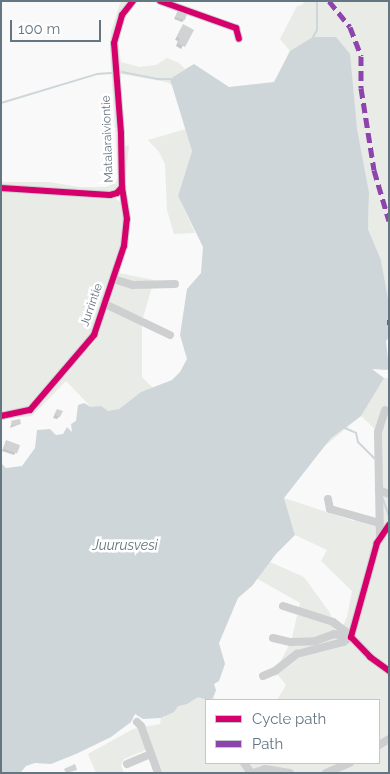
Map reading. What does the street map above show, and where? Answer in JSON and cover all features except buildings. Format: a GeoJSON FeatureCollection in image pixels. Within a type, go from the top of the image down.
{"type":"FeatureCollection","features":[{"type":"Feature","properties":{"kind":"street","name":"Matalaraiviontie"},"geometry":{"type":"LineString","coordinates":[[1,188],[110,195],[117,193],[122,187],[121,134],[114,43],[122,16],[132,1]]}},
{"type":"Feature","properties":{"kind":"street"},"geometry":{"type":"LineString","coordinates":[[160,1],[236,28],[239,39]]}},
{"type":"Feature","properties":{"kind":"street","name":"Jurrintie"},"geometry":{"type":"LineString","coordinates":[[1,416],[30,410],[94,335],[124,246],[127,218],[122,187]]}},
{"type":"Feature","properties":{"kind":"street"},"geometry":{"type":"LineString","coordinates":[[113,279],[133,285],[175,284]]}},
{"type":"Feature","properties":{"kind":"street"},"geometry":{"type":"LineString","coordinates":[[105,304],[170,335]]}},
{"type":"Feature","properties":{"kind":"street"},"geometry":{"type":"LineString","coordinates":[[380,539],[378,432],[385,410]]}},
{"type":"Feature","properties":{"kind":"street"},"geometry":{"type":"LineString","coordinates":[[379,490],[389,494]]}},
{"type":"Feature","properties":{"kind":"street"},"geometry":{"type":"LineString","coordinates":[[328,499],[330,509],[379,523]]}},
{"type":"Feature","properties":{"kind":"street"},"geometry":{"type":"LineString","coordinates":[[263,676],[275,671],[298,654],[343,642],[352,637],[360,599],[380,539],[389,525]]}},
{"type":"Feature","properties":{"kind":"street"},"geometry":{"type":"LineString","coordinates":[[283,606],[333,622],[352,637],[370,657],[389,671]]}},
{"type":"Feature","properties":{"kind":"street"},"geometry":{"type":"LineString","coordinates":[[273,638],[291,642],[315,641],[334,634],[352,637]]}},
{"type":"Feature","properties":{"kind":"street"},"geometry":{"type":"LineString","coordinates":[[137,722],[158,773]]}},
{"type":"Feature","properties":{"kind":"street"},"geometry":{"type":"LineString","coordinates":[[127,764],[151,754]]}},
{"type":"Feature","properties":{"kind":"street"},"geometry":{"type":"LineString","coordinates":[[326,773],[348,764]]}},
{"type":"Feature","properties":{"kind":"street"},"geometry":{"type":"LineString","coordinates":[[252,773],[267,766],[290,773]]}},
{"type":"Feature","properties":{"kind":"shaded area"},"geometry":{"type":"Polygon","coordinates":[[[121,1],[133,1],[129,4],[118,40],[121,62],[139,67],[156,65],[167,58],[179,63],[185,69],[194,64],[177,95],[174,86],[166,82],[121,74],[117,75],[122,147],[129,145],[125,182],[111,195],[125,205],[119,273],[154,280],[142,321],[142,377],[153,388],[141,392],[119,409],[108,411],[101,407],[91,407],[66,381],[32,416],[1,419],[1,182],[49,182],[79,187],[106,187],[116,183],[118,177],[110,51],[111,31],[121,1]]]}},
{"type":"Feature","properties":{"kind":"shaded area"},"geometry":{"type":"Polygon","coordinates":[[[305,1],[389,1],[389,304],[381,260],[368,229],[369,193],[275,82],[290,51],[280,39],[297,6],[302,5],[305,1]]]}},
{"type":"Feature","properties":{"kind":"shaded area"},"geometry":{"type":"Polygon","coordinates":[[[186,129],[192,151],[178,196],[195,233],[174,234],[167,210],[165,164],[159,152],[148,140],[186,129]]]}},
{"type":"Feature","properties":{"kind":"shaded area"},"geometry":{"type":"Polygon","coordinates":[[[384,378],[389,378],[389,773],[158,773],[148,749],[124,759],[121,765],[124,773],[96,773],[88,754],[133,729],[160,724],[161,718],[165,717],[168,706],[216,690],[213,698],[216,699],[205,699],[205,764],[380,764],[380,699],[278,699],[286,685],[275,671],[291,642],[300,603],[256,578],[270,562],[304,577],[330,613],[333,622],[342,628],[347,617],[352,591],[321,561],[327,550],[295,535],[284,498],[354,521],[361,517],[379,522],[378,432],[361,416],[326,445],[318,437],[384,378]]]}},
{"type":"Feature","properties":{"kind":"water","name":"Juurusvesi"},"geometry":{"type":"Polygon","coordinates":[[[313,37],[336,37],[350,54],[357,129],[369,193],[368,229],[381,260],[389,304],[389,337],[386,341],[389,368],[387,370],[372,369],[384,378],[361,416],[331,438],[284,498],[295,535],[276,554],[252,586],[238,598],[219,643],[225,664],[219,681],[214,684],[216,690],[213,698],[205,699],[198,697],[187,704],[178,706],[174,712],[161,718],[143,719],[135,714],[131,722],[111,737],[76,754],[51,764],[35,763],[26,766],[20,773],[1,773],[1,463],[6,468],[22,466],[35,448],[37,430],[50,429],[56,435],[63,434],[67,427],[72,432],[71,424],[76,421],[78,405],[84,403],[91,407],[101,406],[108,411],[119,409],[141,392],[172,380],[180,372],[187,359],[180,335],[187,289],[201,273],[203,247],[178,196],[192,151],[170,79],[194,64],[229,87],[274,82],[290,51],[313,37]]]}},
{"type":"Feature","properties":{"kind":"waterway"},"geometry":{"type":"LineString","coordinates":[[313,37],[317,30],[317,1]]}},
{"type":"Feature","properties":{"kind":"waterway"},"geometry":{"type":"LineString","coordinates":[[122,72],[157,79],[170,79]]}},
{"type":"Feature","properties":{"kind":"waterway"},"geometry":{"type":"LineString","coordinates":[[1,103],[97,74],[111,73]]}},
{"type":"Feature","properties":{"kind":"waterway"},"geometry":{"type":"LineString","coordinates":[[345,428],[356,433],[358,442],[374,458]]}},
{"type":"Feature","properties":{"kind":"waterway"},"geometry":{"type":"LineString","coordinates":[[383,499],[389,516]]}},
{"type":"Feature","properties":{"kind":"waterway"},"geometry":{"type":"LineString","coordinates":[[389,535],[389,542]]}},
{"type":"Feature","properties":{"kind":"marked path"},"geometry":{"type":"LineString","coordinates":[[329,1],[350,27],[361,56],[361,88],[374,170],[389,221]]}},
{"type":"Feature","properties":{"kind":"cycle path"},"geometry":{"type":"LineString","coordinates":[[1,188],[110,195],[117,193],[122,187],[121,133],[114,43],[122,15],[133,1]]}},
{"type":"Feature","properties":{"kind":"cycle path"},"geometry":{"type":"LineString","coordinates":[[160,1],[236,28],[239,39]]}},
{"type":"Feature","properties":{"kind":"cycle path"},"geometry":{"type":"LineString","coordinates":[[1,416],[30,410],[94,335],[124,246],[127,219],[122,187]]}},
{"type":"Feature","properties":{"kind":"cycle path"},"geometry":{"type":"LineString","coordinates":[[389,525],[377,543],[351,637],[370,657],[389,671]]}}]}
